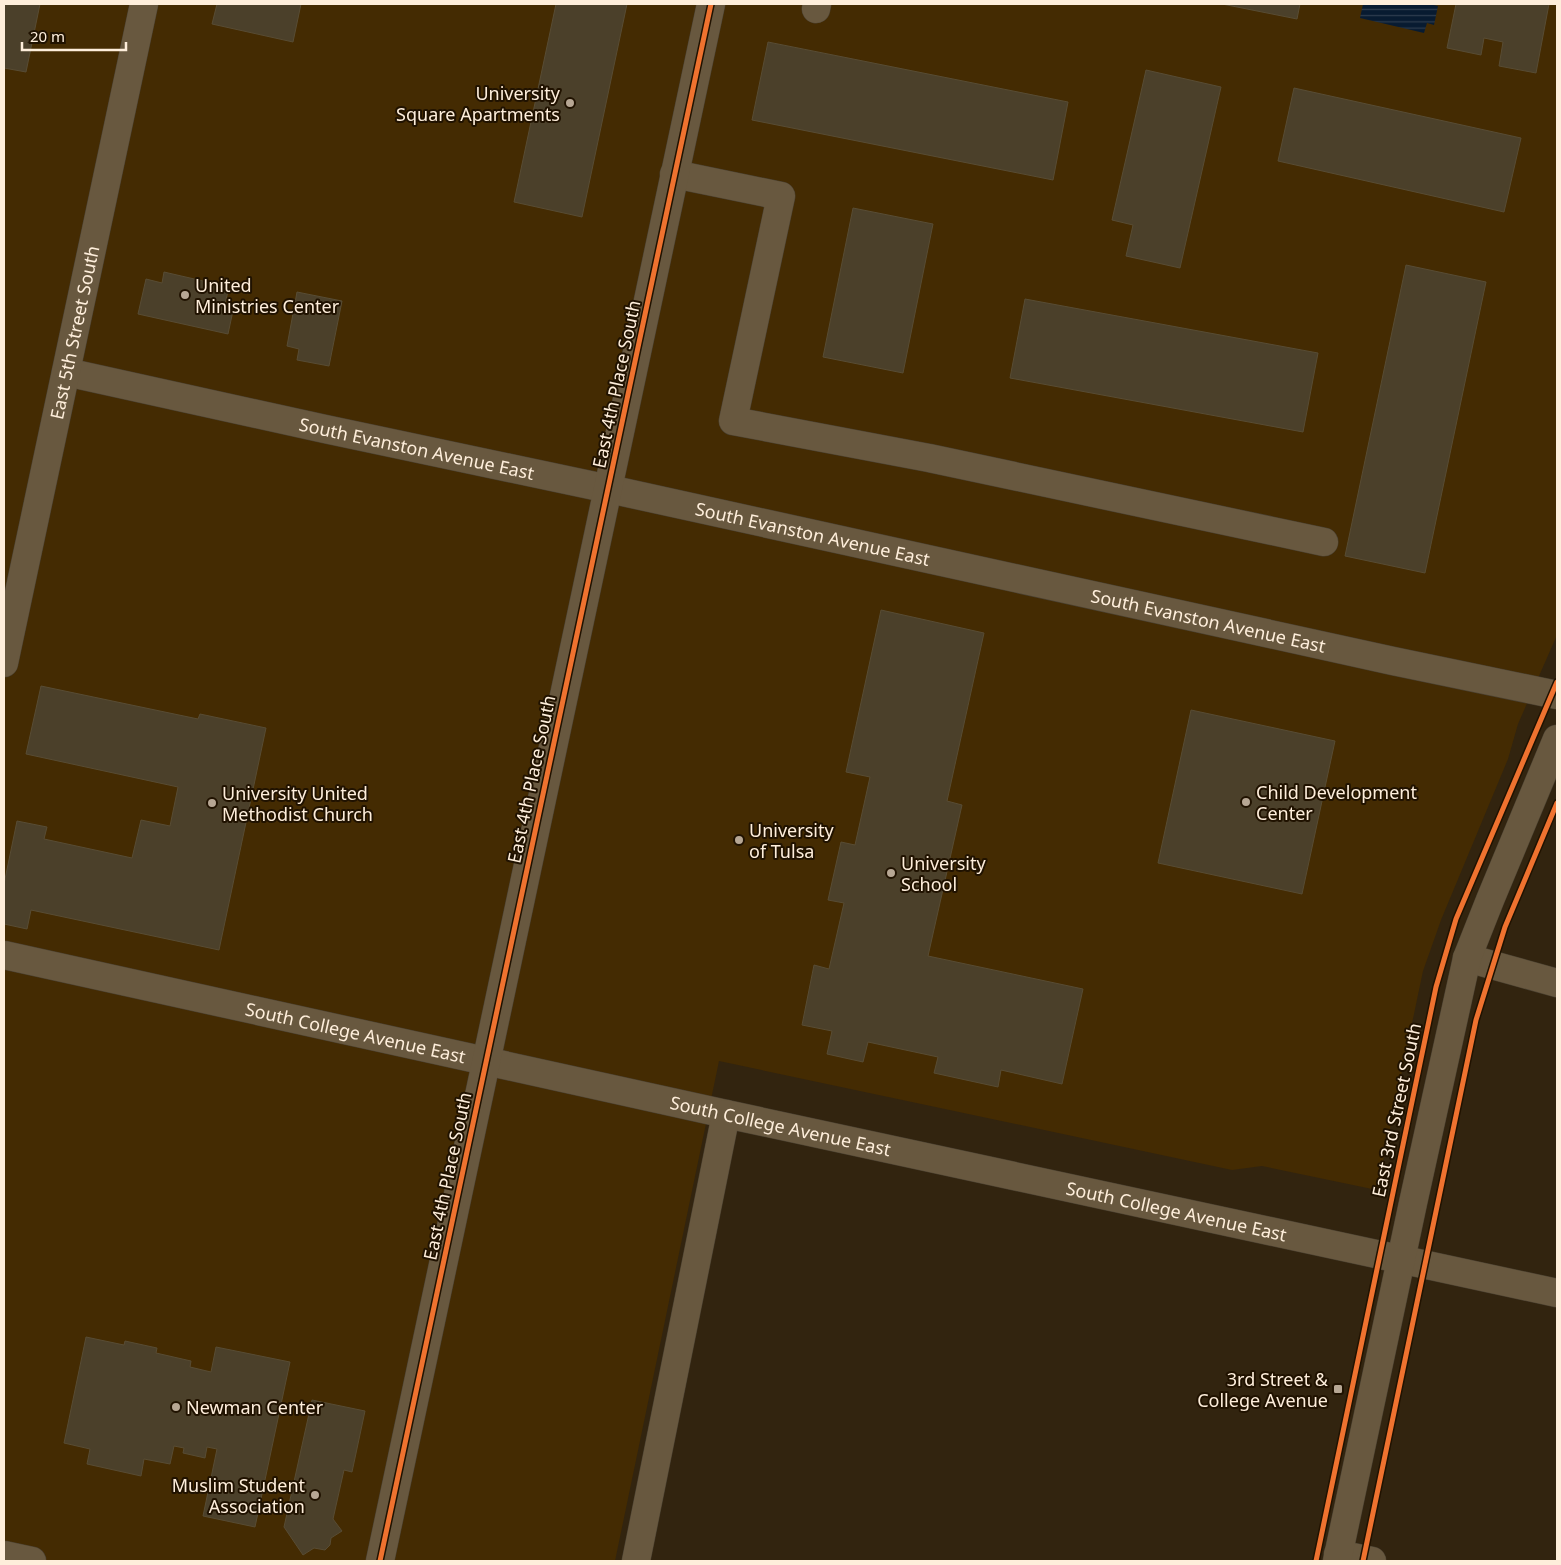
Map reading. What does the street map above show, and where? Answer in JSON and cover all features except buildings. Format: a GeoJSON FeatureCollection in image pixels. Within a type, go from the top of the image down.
{"type":"FeatureCollection","features":[{"type":"Feature","properties":{"kind":"street","name":"East 5th Street South"},"geometry":{"type":"LineString","coordinates":[[4,663],[144,4]]}},
{"type":"Feature","properties":{"kind":"street","name":"East 4th Place South"},"geometry":{"type":"LineString","coordinates":[[380,1561],[711,4]]}},
{"type":"Feature","properties":{"kind":"street"},"geometry":{"type":"LineString","coordinates":[[674,174],[781,196],[733,420],[929,458],[1324,542]]}},
{"type":"Feature","properties":{"kind":"street","name":"South Evanston Avenue East"},"geometry":{"type":"LineString","coordinates":[[66,372],[1557,695]]}},
{"type":"Feature","properties":{"kind":"street","name":"East 3rd Street South"},"geometry":{"type":"LineString","coordinates":[[1338,1558],[1467,958],[1557,739]]}},
{"type":"Feature","properties":{"kind":"street","name":"South College Avenue East"},"geometry":{"type":"LineString","coordinates":[[4,955],[726,1114],[1557,1292]]}},
{"type":"Feature","properties":{"kind":"street"},"geometry":{"type":"LineString","coordinates":[[1467,958],[1557,983]]}},
{"type":"Feature","properties":{"kind":"street"},"geometry":{"type":"LineString","coordinates":[[636,1561],[726,1114]]}},
{"type":"Feature","properties":{"kind":"street"},"geometry":{"type":"LineString","coordinates":[[4,1555],[32,1561]]}},
{"type":"Feature","properties":{"kind":"street"},"geometry":{"type":"LineString","coordinates":[[1338,1558],[1372,1561]]}},
{"type":"Feature","properties":{"kind":"shaded area","name":"University of Tulsa"},"geometry":{"type":"Polygon","coordinates":[[[4,4],[1557,4],[1557,635],[1518,724],[1508,759],[1441,920],[1423,971],[1377,1190],[1262,1166],[1232,1170],[719,1061],[615,1561],[4,1561],[4,4]]]}},
{"type":"Feature","properties":{"kind":"water"},"geometry":{"type":"Polygon","coordinates":[[[1363,4],[1430,4],[1438,6],[1434,25],[1427,23],[1424,33],[1360,18],[1363,4]]]}},
{"type":"Feature","properties":{"kind":"cycle path"},"geometry":{"type":"LineString","coordinates":[[380,1561],[711,4]]}},
{"type":"Feature","properties":{"kind":"cycle path"},"geometry":{"type":"LineString","coordinates":[[1316,1561],[1436,987],[1456,919],[1557,682]]}},
{"type":"Feature","properties":{"kind":"cycle path"},"geometry":{"type":"LineString","coordinates":[[1363,1561],[1476,1020],[1505,927],[1557,803]]}},
{"type":"Feature","properties":{"kind":"place","name":"University Square Apartments"},"geometry":{"type":"Point","coordinates":[570,103]}},
{"type":"Feature","properties":{"kind":"place","name":"United Ministries Center"},"geometry":{"type":"Point","coordinates":[185,295]}},
{"type":"Feature","properties":{"kind":"place","name":"Child Development Center"},"geometry":{"type":"Point","coordinates":[1246,802]}},
{"type":"Feature","properties":{"kind":"place","name":"University United Methodist Church"},"geometry":{"type":"Point","coordinates":[212,803]}},
{"type":"Feature","properties":{"kind":"place","name":"University of Tulsa"},"geometry":{"type":"Point","coordinates":[739,840]}},
{"type":"Feature","properties":{"kind":"place","name":"University School"},"geometry":{"type":"Point","coordinates":[891,873]}},
{"type":"Feature","properties":{"kind":"place","name":"3rd Street & College Avenue"},"geometry":{"type":"Point","coordinates":[1338,1389]}},
{"type":"Feature","properties":{"kind":"place","name":"Newman Center"},"geometry":{"type":"Point","coordinates":[176,1407]}},
{"type":"Feature","properties":{"kind":"place","name":"Muslim Student Association"},"geometry":{"type":"Point","coordinates":[315,1495]}}]}
